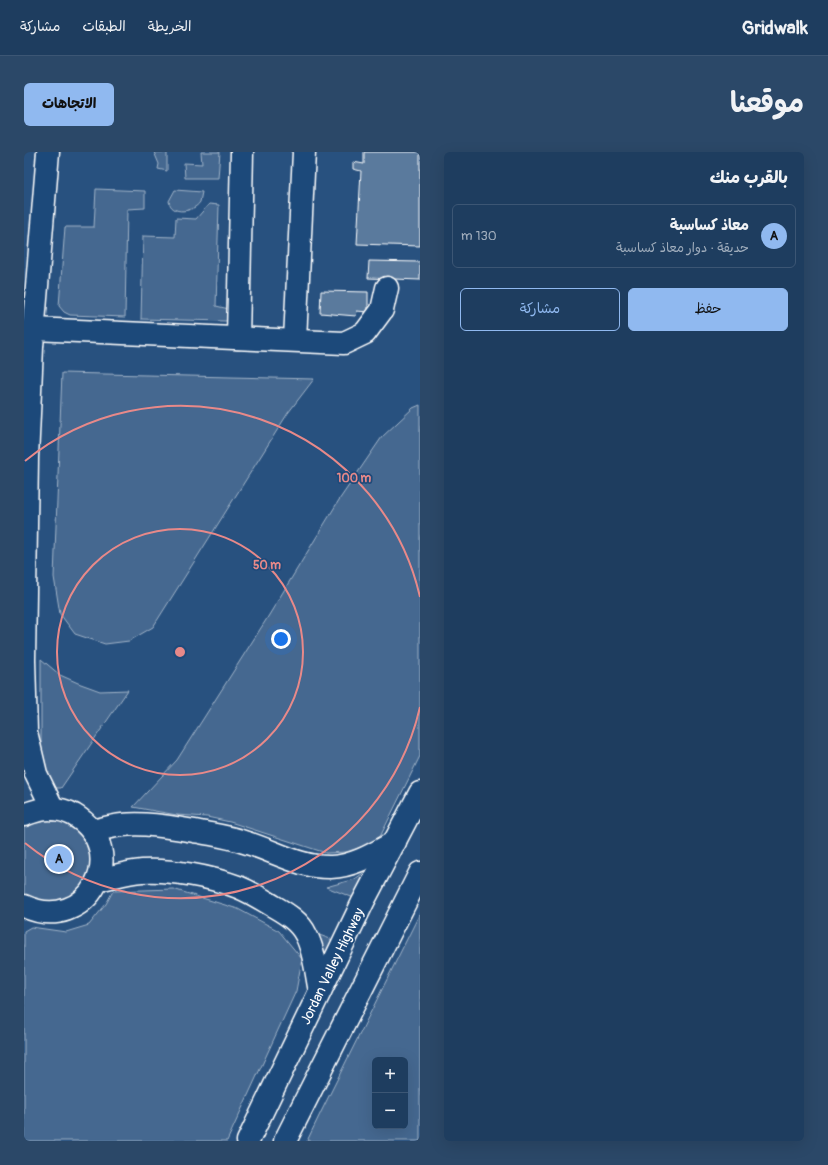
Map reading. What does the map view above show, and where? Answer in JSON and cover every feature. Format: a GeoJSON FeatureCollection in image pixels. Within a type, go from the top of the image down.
{"type":"FeatureCollection","features":[{"type":"Feature","properties":{"kind":"main road"},"geometry":{"type":"LineString","coordinates":[[48,152],[34,329],[27,458],[24,660],[26,732],[36,774],[53,809]]}},
{"type":"Feature","properties":{"kind":"main road"},"geometry":{"type":"LineString","coordinates":[[238,338],[242,152]]}},
{"type":"Feature","properties":{"kind":"main road"},"geometry":{"type":"LineString","coordinates":[[296,340],[304,152]]}},
{"type":"Feature","properties":{"kind":"main road"},"geometry":{"type":"LineString","coordinates":[[34,329],[344,342],[365,333],[382,310],[387,288]]}},
{"type":"Feature","properties":{"kind":"main road","name":"Jordan Valley Highway"},"geometry":{"type":"LineString","coordinates":[[248,1141],[320,991],[420,793]]}},
{"type":"Feature","properties":{"kind":"main road"},"geometry":{"type":"LineString","coordinates":[[24,815],[32,811],[42,809],[53,809],[68,812],[81,820],[92,830],[97,840],[102,860],[101,870],[93,890],[77,905],[67,910],[46,913],[35,911],[24,906]]}},
{"type":"Feature","properties":{"kind":"main road"},"geometry":{"type":"LineString","coordinates":[[92,830],[134,824],[171,827],[244,842],[312,866],[331,867],[349,865],[367,858],[395,842]]}},
{"type":"Feature","properties":{"kind":"main road"},"geometry":{"type":"LineString","coordinates":[[98,880],[126,873],[166,871],[214,880],[238,887],[258,896],[289,915],[306,935],[313,956],[320,991]]}},
{"type":"Feature","properties":{"kind":"main road"},"geometry":{"type":"LineString","coordinates":[[285,1141],[420,873]]}},
{"type":"Feature","properties":{"kind":"shaded area"},"geometry":{"type":"Polygon","coordinates":[[[154,152],[167,152],[167,171],[158,169],[159,164],[154,152]]]}},
{"type":"Feature","properties":{"kind":"shaded area"},"geometry":{"type":"Polygon","coordinates":[[[201,152],[220,152],[218,178],[185,178],[184,163],[202,164],[201,152]]]}},
{"type":"Feature","properties":{"kind":"shaded area"},"geometry":{"type":"Polygon","coordinates":[[[96,189],[145,191],[145,208],[127,209],[125,317],[70,315],[64,312],[59,306],[65,227],[94,227],[96,189]]]}},
{"type":"Feature","properties":{"kind":"shaded area"},"geometry":{"type":"Polygon","coordinates":[[[175,190],[202,192],[200,202],[193,208],[178,211],[171,206],[169,201],[175,190]]]}},
{"type":"Feature","properties":{"kind":"shaded area"},"geometry":{"type":"Polygon","coordinates":[[[209,204],[219,205],[216,306],[229,309],[230,317],[226,321],[141,319],[143,236],[175,237],[176,218],[196,219],[209,204]]]}},
{"type":"Feature","properties":{"kind":"shaded area"},"geometry":{"type":"Polygon","coordinates":[[[62,373],[314,379],[288,413],[153,627],[129,641],[105,644],[75,634],[60,614],[54,577],[62,373]]]}},
{"type":"Feature","properties":{"kind":"shaded area"},"geometry":{"type":"Polygon","coordinates":[[[420,405],[420,756],[378,841],[346,852],[326,853],[230,822],[207,817],[177,815],[133,807],[177,760],[266,620],[339,500],[382,437],[413,408],[420,405]]]}},
{"type":"Feature","properties":{"kind":"shaded area"},"geometry":{"type":"Polygon","coordinates":[[[41,659],[60,675],[100,691],[128,690],[61,788],[54,788],[41,774],[41,659]]]}},
{"type":"Feature","properties":{"kind":"shaded area"},"geometry":{"type":"Polygon","coordinates":[[[38,816],[67,819],[88,838],[94,866],[81,892],[55,905],[24,898],[24,822],[38,816]]]}},
{"type":"Feature","properties":{"kind":"shaded area"},"geometry":{"type":"Polygon","coordinates":[[[366,871],[354,898],[326,887],[355,879],[366,871]]]}},
{"type":"Feature","properties":{"kind":"shaded area"},"geometry":{"type":"Polygon","coordinates":[[[173,889],[238,909],[279,931],[302,959],[296,991],[227,1141],[24,1141],[24,931],[31,927],[66,932],[89,925],[106,904],[113,891],[173,889]]]}},
{"type":"Feature","properties":{"kind":"shaded area"},"geometry":{"type":"Polygon","coordinates":[[[420,913],[420,1141],[307,1141],[321,1112],[420,913]]]}},
{"type":"Feature","properties":{"kind":"shaded area"},"geometry":{"type":"Polygon","coordinates":[[[311,932],[336,941],[322,970],[311,932]]]}},
{"type":"Feature","properties":{"kind":"building"},"geometry":{"type":"Polygon","coordinates":[[[364,152],[420,152],[420,246],[357,244],[361,171],[353,169],[353,162],[364,164],[364,152]]]}},
{"type":"Feature","properties":{"kind":"building"},"geometry":{"type":"Polygon","coordinates":[[[369,261],[420,262],[420,280],[368,278],[369,261]]]}},
{"type":"Feature","properties":{"kind":"building"},"geometry":{"type":"Polygon","coordinates":[[[321,291],[368,292],[368,312],[357,311],[356,316],[320,313],[321,291]]]}},
{"type":"Feature","properties":{"kind":"place","name":"معاذ كساسبة"},"geometry":{"type":"Point","coordinates":[59,859]}}]}
